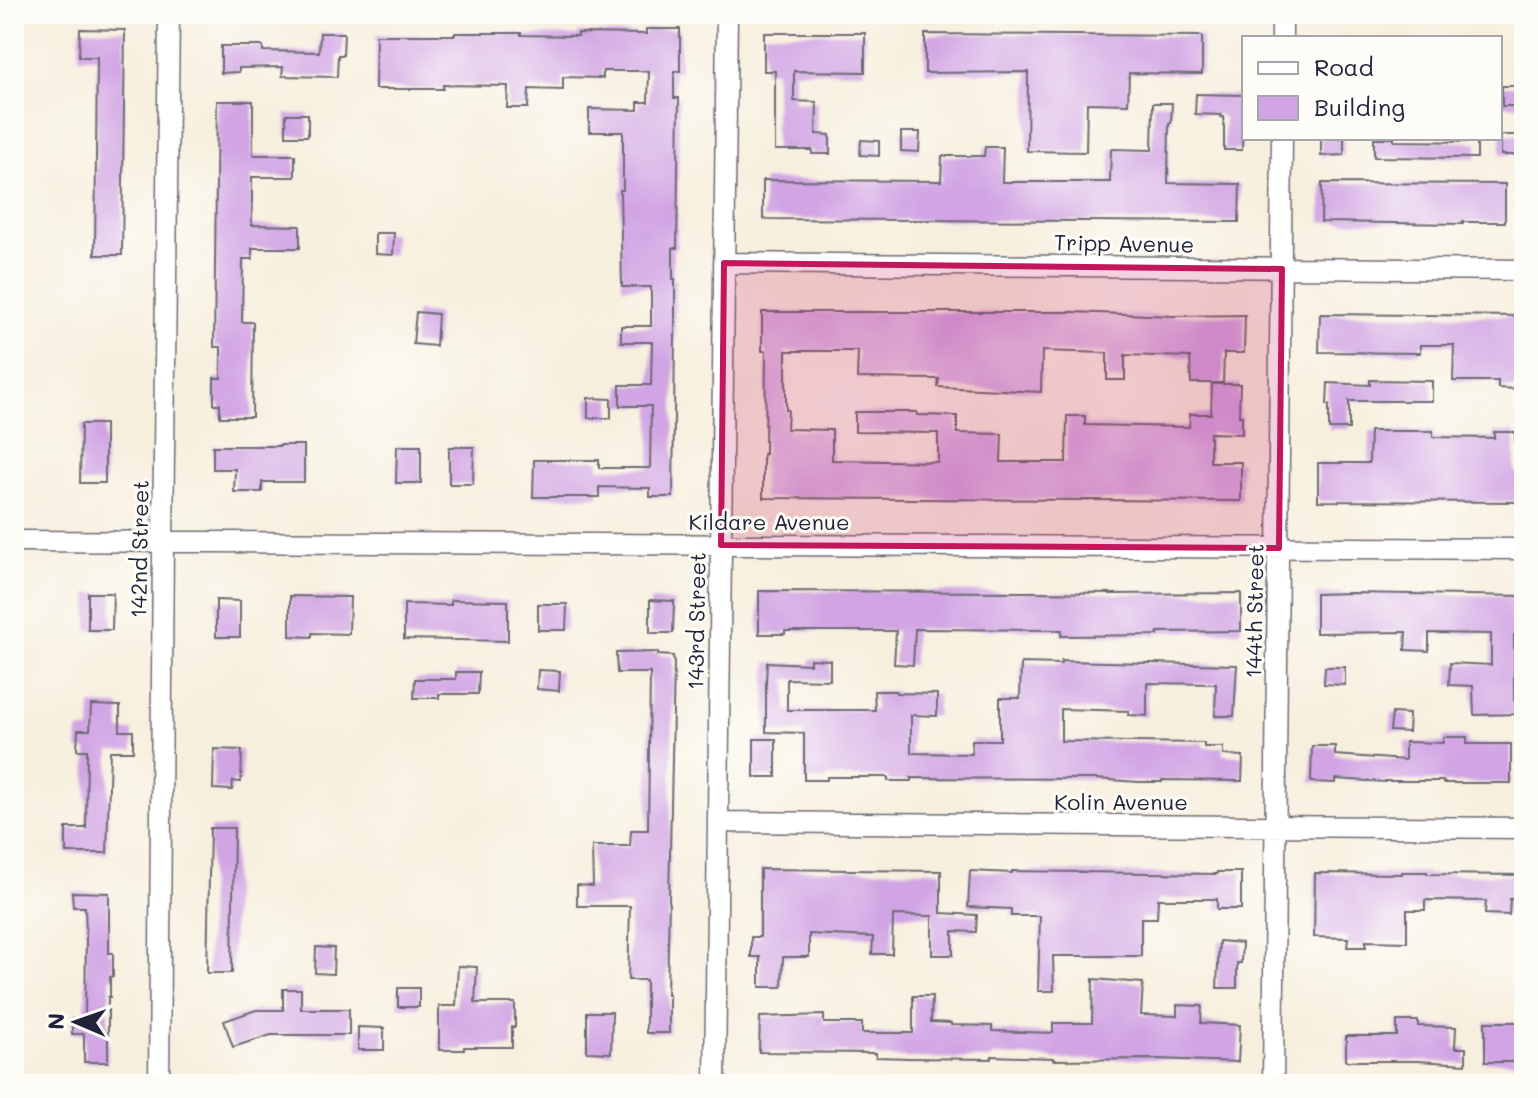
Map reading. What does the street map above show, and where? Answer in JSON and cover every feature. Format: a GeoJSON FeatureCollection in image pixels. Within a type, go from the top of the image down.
{"type":"FeatureCollection","features":[{"type":"Feature","properties":{"kind":"street","name":"142nd Street"},"geometry":{"type":"LineString","coordinates":[[159,1084],[169,14]]}},
{"type":"Feature","properties":{"kind":"street","name":"143rd Street"},"geometry":{"type":"LineString","coordinates":[[715,1084],[727,14]]}},
{"type":"Feature","properties":{"kind":"street"},"geometry":{"type":"LineString","coordinates":[[1282,14],[1282,36]]}},
{"type":"Feature","properties":{"kind":"street","name":"144th Street"},"geometry":{"type":"LineString","coordinates":[[1273,1084],[1282,140]]}},
{"type":"Feature","properties":{"kind":"street","name":"Tripp Avenue"},"geometry":{"type":"LineString","coordinates":[[724,263],[1524,270]]}},
{"type":"Feature","properties":{"kind":"street","name":"Kildare Avenue"},"geometry":{"type":"LineString","coordinates":[[14,541],[1524,549]]}},
{"type":"Feature","properties":{"kind":"street","name":"Kolin Avenue"},"geometry":{"type":"LineString","coordinates":[[718,822],[1524,828]]}},
{"type":"Feature","properties":{"kind":"highlighted area"},"geometry":{"type":"Polygon","coordinates":[[[724,263],[1282,269],[1279,548],[721,545],[724,263]]]}},
{"type":"Feature","properties":{"kind":"building"},"geometry":{"type":"Polygon","coordinates":[[[80,29],[125,30],[122,255],[95,255],[97,57],[79,57],[80,29]]]}},
{"type":"Feature","properties":{"kind":"building"},"geometry":{"type":"Polygon","coordinates":[[[646,29],[680,29],[680,71],[674,71],[674,98],[679,98],[677,248],[673,248],[673,497],[650,497],[650,488],[599,487],[599,497],[533,497],[534,460],[599,460],[599,468],[650,468],[651,406],[620,406],[620,385],[651,385],[652,342],[621,342],[621,326],[651,326],[651,287],[622,287],[620,190],[623,190],[623,132],[589,132],[589,109],[638,110],[638,102],[648,102],[649,71],[603,71],[603,78],[563,77],[563,90],[529,89],[528,108],[507,108],[508,86],[443,85],[443,89],[375,89],[376,35],[521,33],[578,36],[578,33],[646,34],[646,29]]]}},
{"type":"Feature","properties":{"kind":"building"},"geometry":{"type":"Polygon","coordinates":[[[320,33],[344,33],[343,55],[338,55],[337,77],[282,76],[283,67],[239,68],[239,72],[221,73],[221,46],[263,46],[263,51],[319,52],[320,33]]]}},
{"type":"Feature","properties":{"kind":"building"},"geometry":{"type":"Polygon","coordinates":[[[764,33],[865,33],[865,72],[794,71],[794,101],[817,102],[816,134],[830,135],[830,154],[812,154],[812,150],[775,150],[775,71],[764,71],[764,33]]]}},
{"type":"Feature","properties":{"kind":"building"},"geometry":{"type":"Polygon","coordinates":[[[925,34],[1202,36],[1202,74],[1129,73],[1128,104],[1087,103],[1086,152],[1027,151],[1028,72],[925,73],[925,34]]]}},
{"type":"Feature","properties":{"kind":"building"},"geometry":{"type":"Polygon","coordinates":[[[1502,86],[1522,86],[1522,106],[1502,106],[1502,86]]]}},
{"type":"Feature","properties":{"kind":"building"},"geometry":{"type":"Polygon","coordinates":[[[1196,94],[1242,95],[1242,150],[1224,150],[1224,117],[1195,114],[1196,94]]]}},
{"type":"Feature","properties":{"kind":"building"},"geometry":{"type":"Polygon","coordinates":[[[217,101],[253,101],[253,155],[295,155],[295,177],[252,177],[252,225],[300,226],[300,248],[252,248],[252,259],[243,259],[242,322],[253,322],[252,417],[220,417],[220,404],[214,404],[214,378],[221,378],[221,347],[214,347],[217,101]]]}},
{"type":"Feature","properties":{"kind":"building"},"geometry":{"type":"Polygon","coordinates":[[[1153,103],[1172,103],[1168,183],[1240,184],[1239,222],[763,219],[763,180],[941,181],[942,156],[984,156],[985,147],[1003,147],[1002,182],[1110,182],[1111,149],[1152,150],[1153,103]]]}},
{"type":"Feature","properties":{"kind":"building"},"geometry":{"type":"Polygon","coordinates":[[[286,114],[308,114],[308,136],[286,136],[286,114]]]}},
{"type":"Feature","properties":{"kind":"building"},"geometry":{"type":"Polygon","coordinates":[[[901,132],[920,132],[919,152],[901,151],[901,132]]]}},
{"type":"Feature","properties":{"kind":"building"},"geometry":{"type":"Polygon","coordinates":[[[1502,135],[1521,135],[1521,155],[1501,155],[1502,135]]]}},
{"type":"Feature","properties":{"kind":"building"},"geometry":{"type":"Polygon","coordinates":[[[861,140],[879,141],[879,156],[860,155],[861,140]]]}},
{"type":"Feature","properties":{"kind":"building"},"geometry":{"type":"Polygon","coordinates":[[[1321,140],[1344,140],[1344,155],[1321,156],[1321,140]]]}},
{"type":"Feature","properties":{"kind":"building"},"geometry":{"type":"Polygon","coordinates":[[[1374,140],[1477,142],[1477,158],[1374,157],[1374,140]]]}},
{"type":"Feature","properties":{"kind":"building"},"geometry":{"type":"Polygon","coordinates":[[[1322,183],[1505,184],[1505,222],[1321,222],[1322,183]]]}},
{"type":"Feature","properties":{"kind":"building"},"geometry":{"type":"Polygon","coordinates":[[[375,233],[394,233],[393,255],[375,254],[375,233]]]}},
{"type":"Feature","properties":{"kind":"building"},"geometry":{"type":"Polygon","coordinates":[[[416,312],[438,314],[436,346],[413,344],[416,312]]]}},
{"type":"Feature","properties":{"kind":"building"},"geometry":{"type":"Polygon","coordinates":[[[762,312],[1245,315],[1244,353],[1224,353],[1223,383],[1191,383],[1190,357],[1125,355],[1125,380],[1107,380],[1107,353],[1042,351],[1041,392],[938,387],[939,379],[857,378],[858,351],[786,351],[787,429],[832,430],[832,460],[938,462],[938,433],[855,432],[855,412],[917,412],[917,415],[957,416],[957,433],[1002,434],[1001,462],[1066,462],[1067,416],[1085,416],[1085,425],[1189,427],[1190,414],[1211,414],[1212,384],[1240,384],[1242,434],[1210,433],[1210,462],[1241,462],[1241,501],[763,498],[766,351],[762,351],[762,312]]]}},
{"type":"Feature","properties":{"kind":"building"},"geometry":{"type":"Polygon","coordinates":[[[1320,314],[1524,316],[1524,354],[1518,354],[1516,389],[1498,388],[1498,381],[1453,381],[1454,345],[1420,345],[1420,353],[1319,352],[1320,314]]]}},
{"type":"Feature","properties":{"kind":"building"},"geometry":{"type":"Polygon","coordinates":[[[1370,380],[1432,381],[1432,401],[1349,401],[1349,429],[1329,429],[1328,383],[1370,385],[1370,380]]]}},
{"type":"Feature","properties":{"kind":"building"},"geometry":{"type":"Polygon","coordinates":[[[588,398],[611,399],[611,418],[588,418],[588,398]]]}},
{"type":"Feature","properties":{"kind":"building"},"geometry":{"type":"Polygon","coordinates":[[[81,424],[105,424],[105,483],[80,483],[81,424]]]}},
{"type":"Feature","properties":{"kind":"building"},"geometry":{"type":"Polygon","coordinates":[[[1370,431],[1433,431],[1433,437],[1494,438],[1494,432],[1515,432],[1515,472],[1524,472],[1524,502],[1318,501],[1318,463],[1369,463],[1370,431]]]}},
{"type":"Feature","properties":{"kind":"building"},"geometry":{"type":"Polygon","coordinates":[[[304,445],[304,482],[262,482],[262,492],[234,492],[235,469],[213,469],[213,446],[304,445]]]}},
{"type":"Feature","properties":{"kind":"building"},"geometry":{"type":"Polygon","coordinates":[[[397,446],[421,446],[421,483],[396,483],[397,446]]]}},
{"type":"Feature","properties":{"kind":"building"},"geometry":{"type":"Polygon","coordinates":[[[449,447],[474,447],[473,484],[449,484],[449,447]]]}},
{"type":"Feature","properties":{"kind":"building"},"geometry":{"type":"Polygon","coordinates":[[[759,591],[1241,593],[1241,631],[1061,636],[1062,630],[915,629],[913,665],[894,664],[896,631],[785,631],[785,634],[759,634],[759,591]]]}},
{"type":"Feature","properties":{"kind":"building"},"geometry":{"type":"Polygon","coordinates":[[[88,593],[113,593],[112,630],[88,630],[88,593]]]}},
{"type":"Feature","properties":{"kind":"building"},"geometry":{"type":"Polygon","coordinates":[[[1316,594],[1524,596],[1524,635],[1514,635],[1514,700],[1524,700],[1524,714],[1474,715],[1473,686],[1449,685],[1450,663],[1491,665],[1491,634],[1429,633],[1429,651],[1405,650],[1406,632],[1316,633],[1316,594]]]}},
{"type":"Feature","properties":{"kind":"building"},"geometry":{"type":"Polygon","coordinates":[[[290,596],[350,597],[349,634],[290,636],[290,596]]]}},
{"type":"Feature","properties":{"kind":"building"},"geometry":{"type":"Polygon","coordinates":[[[216,600],[240,601],[240,637],[216,637],[216,600]]]}},
{"type":"Feature","properties":{"kind":"building"},"geometry":{"type":"Polygon","coordinates":[[[451,600],[508,601],[508,641],[404,639],[404,604],[451,605],[451,600]]]}},
{"type":"Feature","properties":{"kind":"building"},"geometry":{"type":"Polygon","coordinates":[[[650,600],[674,601],[673,633],[650,633],[650,600]]]}},
{"type":"Feature","properties":{"kind":"building"},"geometry":{"type":"Polygon","coordinates":[[[538,604],[567,604],[566,630],[538,630],[538,604]]]}},
{"type":"Feature","properties":{"kind":"building"},"geometry":{"type":"Polygon","coordinates":[[[658,652],[658,655],[673,656],[674,664],[667,995],[669,1033],[646,1033],[646,980],[628,980],[630,906],[577,906],[577,885],[593,886],[592,846],[630,846],[631,830],[648,830],[650,673],[617,673],[616,653],[658,652]]]}},
{"type":"Feature","properties":{"kind":"building"},"geometry":{"type":"Polygon","coordinates":[[[810,659],[830,660],[830,680],[787,679],[787,710],[875,710],[874,691],[937,694],[937,716],[911,715],[911,753],[972,754],[972,740],[1000,740],[1000,698],[1020,698],[1021,663],[1237,665],[1234,716],[1215,716],[1216,684],[1147,683],[1147,716],[1128,715],[1129,711],[1061,709],[1061,741],[1204,743],[1204,747],[1223,747],[1223,755],[1243,756],[1242,781],[911,778],[911,781],[888,781],[888,777],[804,780],[804,733],[766,732],[766,682],[767,662],[810,664],[810,659]]]}},
{"type":"Feature","properties":{"kind":"building"},"geometry":{"type":"Polygon","coordinates":[[[1325,667],[1345,667],[1345,685],[1324,684],[1325,667]]]}},
{"type":"Feature","properties":{"kind":"building"},"geometry":{"type":"Polygon","coordinates":[[[538,670],[560,671],[559,691],[537,689],[538,670]]]}},
{"type":"Feature","properties":{"kind":"building"},"geometry":{"type":"Polygon","coordinates":[[[456,672],[479,672],[478,694],[439,694],[439,698],[414,698],[415,679],[456,679],[456,672]]]}},
{"type":"Feature","properties":{"kind":"building"},"geometry":{"type":"Polygon","coordinates":[[[91,705],[120,706],[120,731],[133,731],[133,751],[110,751],[107,853],[66,853],[66,828],[86,828],[87,750],[77,750],[78,730],[90,730],[91,705]]]}},
{"type":"Feature","properties":{"kind":"building"},"geometry":{"type":"Polygon","coordinates":[[[1392,713],[1409,714],[1408,732],[1390,731],[1392,713]]]}},
{"type":"Feature","properties":{"kind":"building"},"geometry":{"type":"Polygon","coordinates":[[[1443,737],[1467,737],[1467,744],[1511,744],[1511,783],[1335,779],[1335,783],[1311,782],[1312,746],[1335,746],[1335,755],[1405,760],[1405,742],[1443,743],[1443,737]]]}},
{"type":"Feature","properties":{"kind":"building"},"geometry":{"type":"Polygon","coordinates":[[[754,739],[776,739],[776,777],[754,777],[754,739]]]}},
{"type":"Feature","properties":{"kind":"building"},"geometry":{"type":"Polygon","coordinates":[[[214,749],[242,750],[241,782],[233,781],[232,790],[213,789],[214,749]]]}},
{"type":"Feature","properties":{"kind":"building"},"geometry":{"type":"Polygon","coordinates":[[[210,828],[234,828],[232,973],[207,973],[210,828]]]}},
{"type":"Feature","properties":{"kind":"building"},"geometry":{"type":"Polygon","coordinates":[[[760,869],[941,871],[941,913],[977,915],[976,932],[953,931],[953,955],[932,955],[932,916],[893,915],[892,954],[872,954],[873,937],[809,934],[809,957],[783,957],[782,987],[760,987],[760,957],[751,957],[751,937],[760,937],[760,869]]]}},
{"type":"Feature","properties":{"kind":"building"},"geometry":{"type":"Polygon","coordinates":[[[970,871],[1241,872],[1241,909],[1217,909],[1217,899],[1158,899],[1157,918],[1141,918],[1141,956],[1053,956],[1054,991],[1038,991],[1040,916],[1011,916],[1011,909],[968,907],[970,871]]]}},
{"type":"Feature","properties":{"kind":"building"},"geometry":{"type":"Polygon","coordinates":[[[1315,873],[1524,875],[1524,899],[1510,899],[1509,915],[1485,914],[1486,901],[1425,900],[1425,910],[1407,910],[1407,942],[1366,941],[1366,947],[1347,947],[1348,938],[1314,937],[1315,873]]]}},
{"type":"Feature","properties":{"kind":"building"},"geometry":{"type":"Polygon","coordinates":[[[72,892],[109,893],[109,953],[113,953],[113,976],[110,977],[108,997],[108,1062],[84,1062],[84,1034],[72,1034],[72,1019],[85,1019],[86,935],[85,907],[73,907],[72,892]]]}},
{"type":"Feature","properties":{"kind":"building"},"geometry":{"type":"Polygon","coordinates":[[[1219,941],[1242,943],[1241,963],[1237,963],[1237,988],[1217,988],[1219,941]]]}},
{"type":"Feature","properties":{"kind":"building"},"geometry":{"type":"Polygon","coordinates":[[[316,947],[334,948],[333,974],[315,973],[316,947]]]}},
{"type":"Feature","properties":{"kind":"building"},"geometry":{"type":"Polygon","coordinates":[[[458,966],[477,967],[475,1003],[515,1003],[512,1047],[439,1050],[439,1006],[456,1006],[458,966]]]}},
{"type":"Feature","properties":{"kind":"building"},"geometry":{"type":"Polygon","coordinates":[[[1093,979],[1143,983],[1141,1015],[1177,1016],[1177,1005],[1202,1006],[1201,1023],[1240,1025],[1238,1062],[1053,1060],[992,1056],[991,1059],[908,1058],[876,1057],[876,1053],[759,1052],[760,1017],[824,1015],[824,1023],[862,1023],[862,1033],[913,1033],[913,996],[932,996],[931,1022],[992,1026],[992,1031],[1053,1033],[1053,1023],[1092,1023],[1093,979]]]}},
{"type":"Feature","properties":{"kind":"building"},"geometry":{"type":"Polygon","coordinates":[[[398,988],[419,988],[419,1007],[398,1007],[398,988]]]}},
{"type":"Feature","properties":{"kind":"building"},"geometry":{"type":"Polygon","coordinates":[[[283,989],[301,989],[301,1009],[349,1009],[349,1035],[271,1035],[233,1047],[224,1021],[256,1010],[283,1010],[283,989]]]}},
{"type":"Feature","properties":{"kind":"building"},"geometry":{"type":"Polygon","coordinates":[[[587,1012],[612,1012],[611,1053],[587,1052],[587,1012]]]}},
{"type":"Feature","properties":{"kind":"building"},"geometry":{"type":"Polygon","coordinates":[[[1397,1021],[1418,1021],[1418,1026],[1456,1027],[1455,1048],[1466,1048],[1466,1064],[1346,1061],[1346,1036],[1397,1036],[1397,1021]]]}},
{"type":"Feature","properties":{"kind":"building"},"geometry":{"type":"Polygon","coordinates":[[[1485,1022],[1524,1022],[1524,1062],[1485,1062],[1485,1022]]]}},
{"type":"Feature","properties":{"kind":"building"},"geometry":{"type":"Polygon","coordinates":[[[358,1027],[384,1028],[384,1050],[358,1050],[358,1027]]]}}]}
